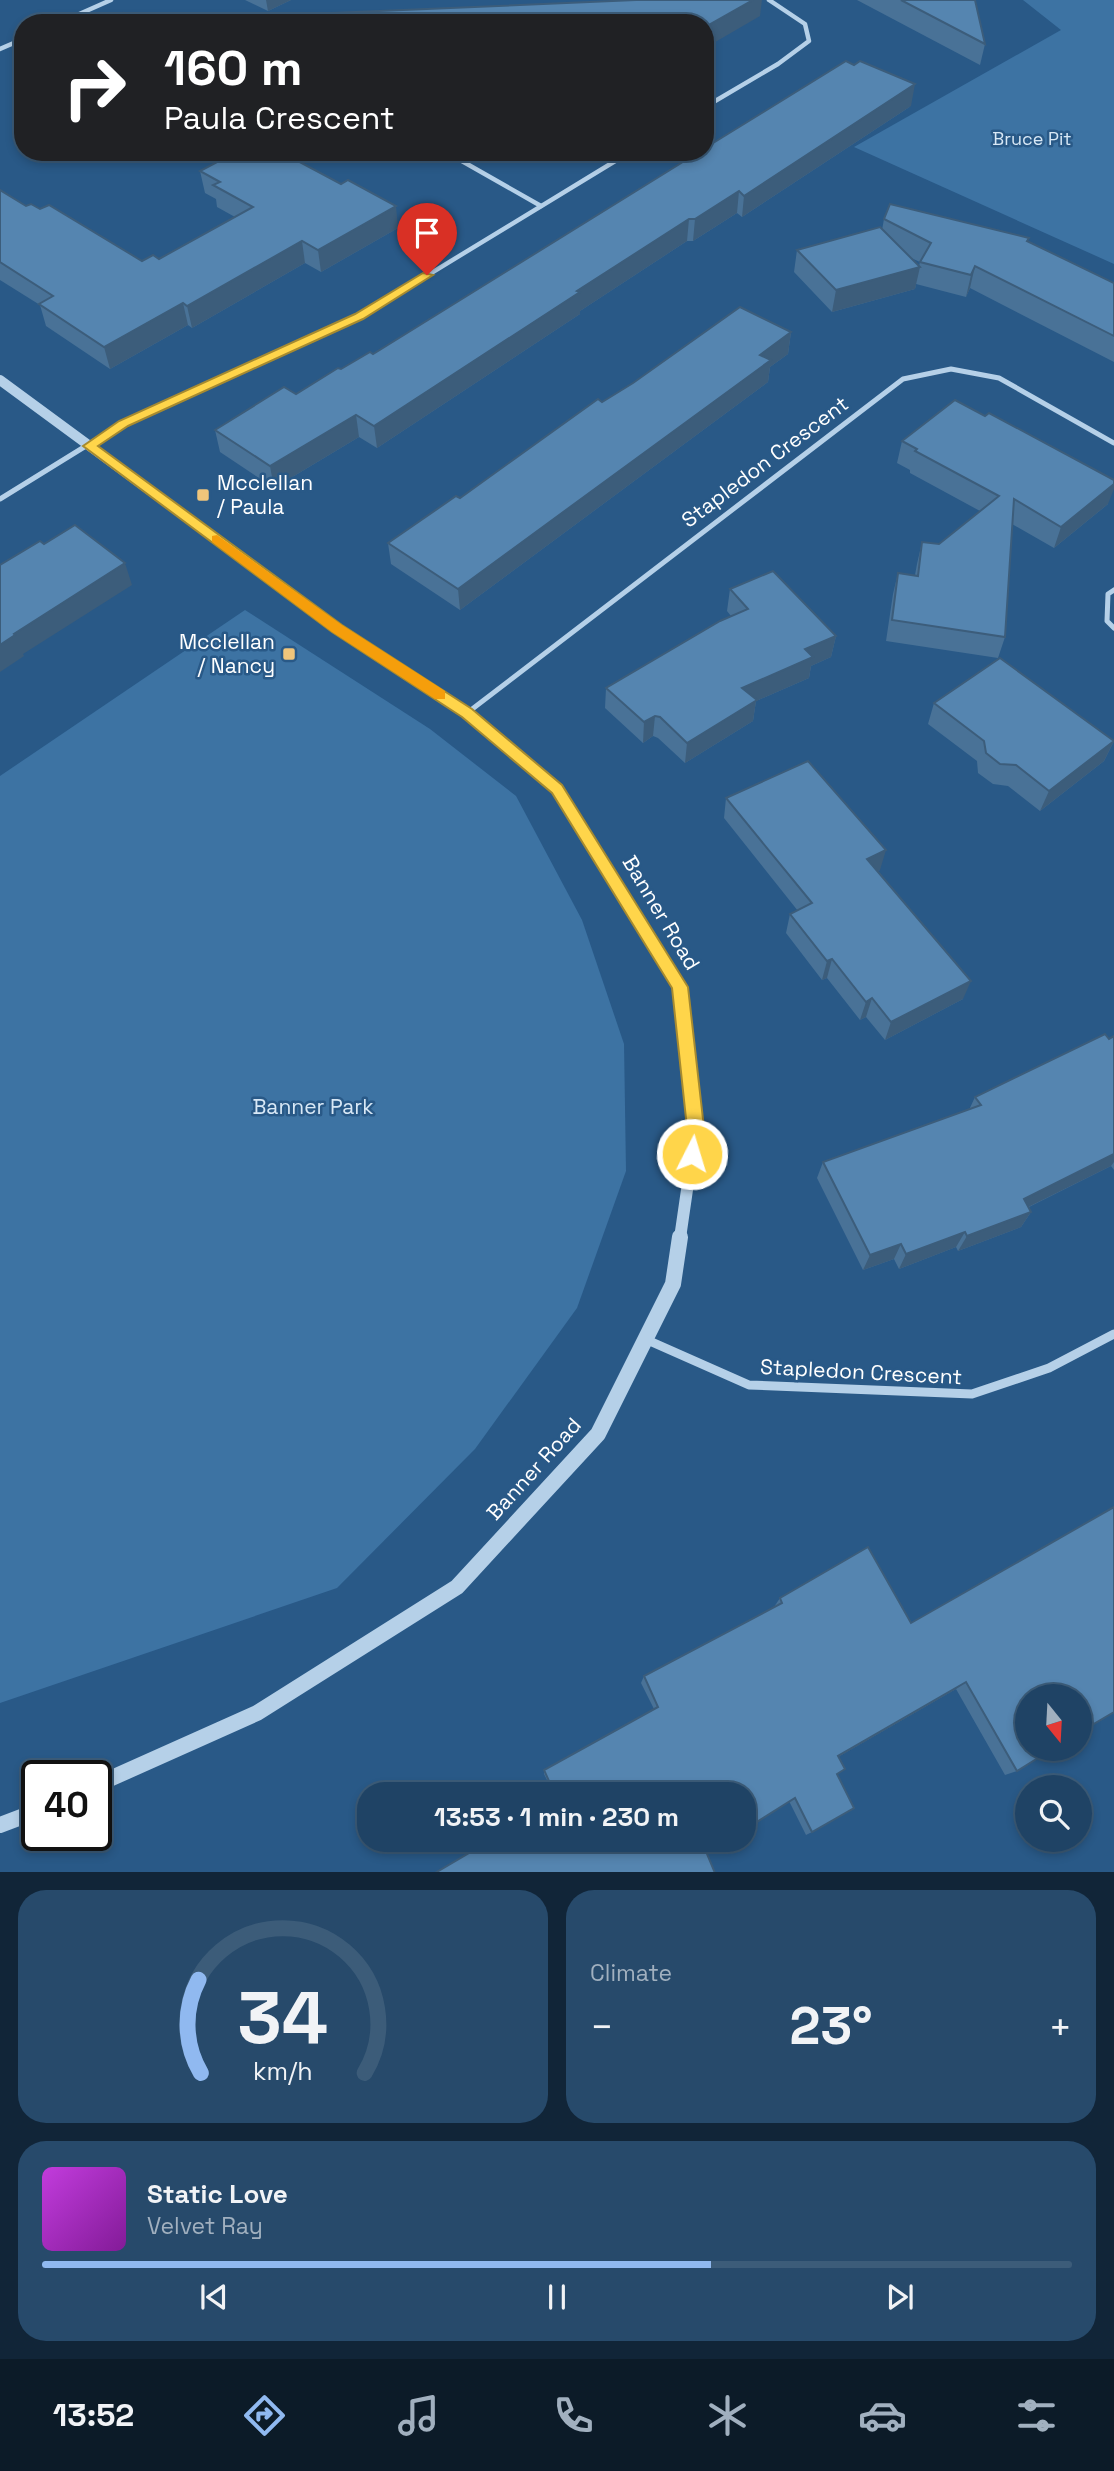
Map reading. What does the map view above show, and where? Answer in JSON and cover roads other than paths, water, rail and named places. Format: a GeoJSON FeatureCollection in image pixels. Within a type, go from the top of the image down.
{"type":"FeatureCollection","features":[{"type":"Feature","properties":{"kind":"street"},"geometry":{"type":"LineString","coordinates":[[79,14],[111,0]]}},
{"type":"Feature","properties":{"kind":"street"},"geometry":{"type":"LineString","coordinates":[[714,102],[778,64],[809,41],[805,24],[769,0]]}},
{"type":"Feature","properties":{"kind":"street"},"geometry":{"type":"LineString","coordinates":[[462,161],[541,206]]}},
{"type":"Feature","properties":{"kind":"street"},"geometry":{"type":"LineString","coordinates":[[0,499],[90,446],[123,423],[359,317],[615,161]]}},
{"type":"Feature","properties":{"kind":"street","name":"Stapledon Crescent"},"geometry":{"type":"LineString","coordinates":[[467,713],[903,379],[951,369],[999,378],[1114,443]]}},
{"type":"Feature","properties":{"kind":"street","name":"Banner Road"},"geometry":{"type":"LineString","coordinates":[[0,380],[337,628],[467,713],[557,789],[680,987],[696,1128],[673,1283],[598,1434],[457,1587],[257,1713],[112,1778]]}},
{"type":"Feature","properties":{"kind":"street"},"geometry":{"type":"LineString","coordinates":[[1114,590],[1108,594],[1107,621],[1114,628]]}},
{"type":"Feature","properties":{"kind":"street","name":"Stapledon Crescent"},"geometry":{"type":"LineString","coordinates":[[645,1339],[749,1385],[972,1394],[1049,1368],[1114,1334]]}},
{"type":"Feature","properties":{"kind":"street"},"geometry":{"type":"LineString","coordinates":[[0,1825],[21,1817]]}},
{"type":"Feature","properties":{"kind":"place","name":"Mcclellan / Paula"},"geometry":{"type":"Point","coordinates":[203,495]}},
{"type":"Feature","properties":{"kind":"place","name":"Mcclellan / Nancy"},"geometry":{"type":"Point","coordinates":[289,654]}},
{"type":"Feature","properties":{"kind":"park label","name":"Bruce Pit"},"geometry":{"type":"Point","coordinates":[1032,139]}},
{"type":"Feature","properties":{"kind":"park label","name":"Banner Park"},"geometry":{"type":"Point","coordinates":[313,1107]}}]}
